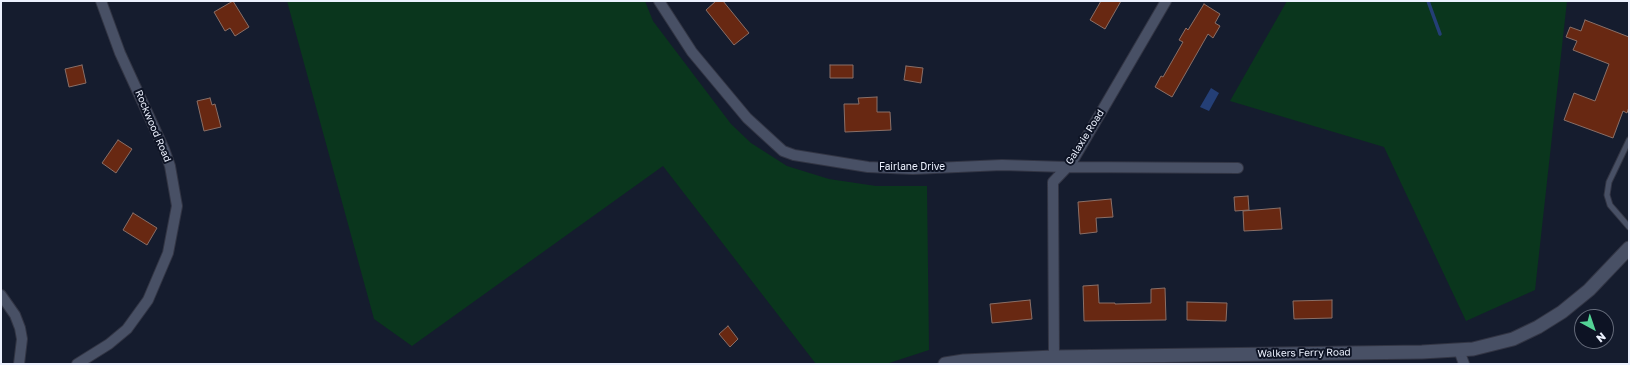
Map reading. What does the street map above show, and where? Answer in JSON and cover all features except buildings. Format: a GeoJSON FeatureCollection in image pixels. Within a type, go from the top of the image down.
{"type":"FeatureCollection","features":[{"type":"Feature","properties":{"kind":"street","name":"Rockwood Road"},"geometry":{"type":"LineString","coordinates":[[77,364],[109,344],[127,329],[148,300],[168,253],[177,206],[170,166],[164,149],[120,53],[101,1]]}},
{"type":"Feature","properties":{"kind":"street","name":"Fairlane Drive"},"geometry":{"type":"LineString","coordinates":[[658,1],[692,52],[747,118],[783,151],[815,160],[868,167],[913,170],[1002,165],[1238,168]]}},
{"type":"Feature","properties":{"kind":"street","name":"Galaxie Road"},"geometry":{"type":"LineString","coordinates":[[1054,357],[1052,189],[1055,178],[1072,162],[1166,1]]}},
{"type":"Feature","properties":{"kind":"street","name":"Walkers Ferry Road"},"geometry":{"type":"LineString","coordinates":[[945,364],[964,361],[1054,357],[1422,352],[1459,350],[1496,344],[1538,328],[1562,312],[1589,290],[1629,248]]}},
{"type":"Feature","properties":{"kind":"street"},"geometry":{"type":"LineString","coordinates":[[1,295],[15,315],[20,328],[22,339],[19,364]]}},
{"type":"Feature","properties":{"kind":"street"},"geometry":{"type":"LineString","coordinates":[[1459,350],[1464,364]]}},
{"type":"Feature","properties":{"kind":"lane"},"geometry":{"type":"LineString","coordinates":[[1629,140],[1609,182],[1607,195],[1610,205],[1629,228]]}},
{"type":"Feature","properties":{"kind":"green space"},"geometry":{"type":"Polygon","coordinates":[[[287,1],[645,1],[653,21],[731,124],[751,143],[787,166],[829,179],[876,186],[927,186],[929,350],[886,364],[816,364],[663,166],[412,346],[374,319],[287,1]]]}},
{"type":"Feature","properties":{"kind":"green space"},"geometry":{"type":"Polygon","coordinates":[[[1287,1],[1567,1],[1535,290],[1466,321],[1384,147],[1230,101],[1287,1]]]}},
{"type":"Feature","properties":{"kind":"water"},"geometry":{"type":"Polygon","coordinates":[[[1211,88],[1219,93],[1209,111],[1200,107],[1211,88]]]}},
{"type":"Feature","properties":{"kind":"waterway"},"geometry":{"type":"LineString","coordinates":[[1428,1],[1440,34]]}}]}
